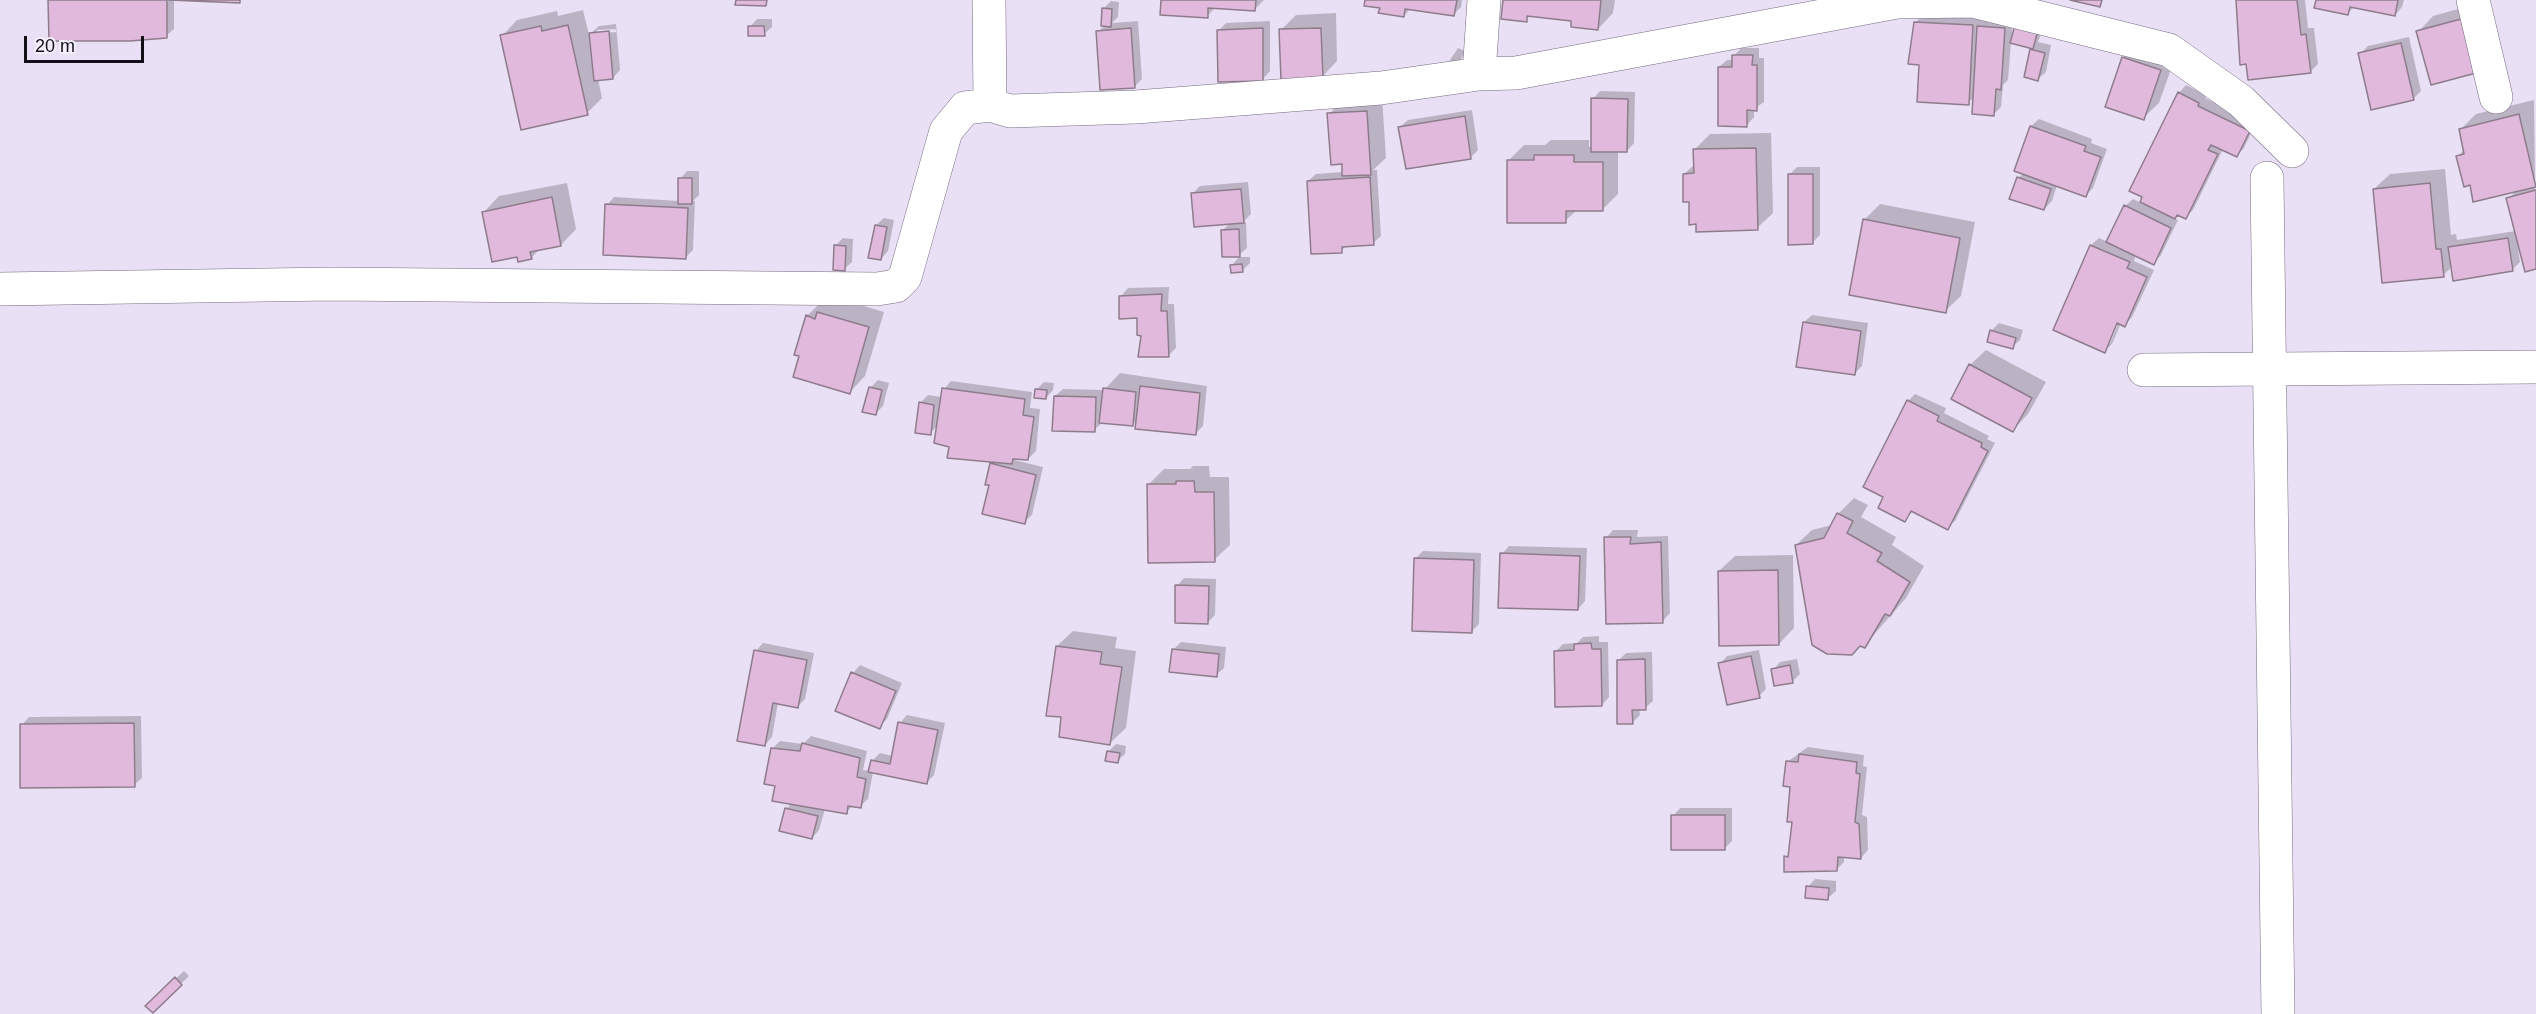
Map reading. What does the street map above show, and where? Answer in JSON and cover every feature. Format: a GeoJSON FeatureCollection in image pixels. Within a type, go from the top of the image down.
{"type":"FeatureCollection","features":[{"type":"Feature","properties":{"kind":"street"},"geometry":{"type":"LineString","coordinates":[[989,0],[990,105]]}},
{"type":"Feature","properties":{"kind":"street"},"geometry":{"type":"LineString","coordinates":[[1479,74],[1484,0]]}},
{"type":"Feature","properties":{"kind":"street"},"geometry":{"type":"LineString","coordinates":[[2474,0],[2496,97]]}},
{"type":"Feature","properties":{"kind":"street"},"geometry":{"type":"LineString","coordinates":[[0,290],[332,284],[877,289],[896,286],[905,277],[946,131],[965,108],[990,105],[1010,111],[1136,107],[1381,88],[1479,74],[1516,73],[1897,2],[1974,1],[2169,50],[2241,101],[2292,151]]}},
{"type":"Feature","properties":{"kind":"street"},"geometry":{"type":"LineString","coordinates":[[2267,178],[2278,1014]]}},
{"type":"Feature","properties":{"kind":"street"},"geometry":{"type":"LineString","coordinates":[[2144,370],[2270,371],[2536,367]]}},
{"type":"Feature","properties":{"kind":"building"},"geometry":{"type":"Polygon","coordinates":[[[48,0],[167,0],[167,38],[130,41],[49,41],[48,0]]]}},
{"type":"Feature","properties":{"kind":"building"},"geometry":{"type":"Polygon","coordinates":[[[169,0],[240,0],[240,3],[169,0]]]}},
{"type":"Feature","properties":{"kind":"building"},"geometry":{"type":"Polygon","coordinates":[[[736,0],[767,0],[766,6],[735,5],[736,0]]]}},
{"type":"Feature","properties":{"kind":"building"},"geometry":{"type":"Polygon","coordinates":[[[1161,0],[1256,0],[1255,11],[1208,8],[1208,18],[1160,15],[1161,0]]]}},
{"type":"Feature","properties":{"kind":"building"},"geometry":{"type":"Polygon","coordinates":[[[1365,0],[1457,0],[1454,16],[1405,9],[1404,17],[1378,13],[1380,8],[1364,6],[1365,0]]]}},
{"type":"Feature","properties":{"kind":"building"},"geometry":{"type":"Polygon","coordinates":[[[1503,0],[1601,0],[1598,30],[1571,27],[1571,21],[1527,16],[1527,22],[1501,19],[1503,0]]]}},
{"type":"Feature","properties":{"kind":"building"},"geometry":{"type":"Polygon","coordinates":[[[2070,0],[2102,0],[2100,7],[2070,0]]]}},
{"type":"Feature","properties":{"kind":"building"},"geometry":{"type":"Polygon","coordinates":[[[2236,0],[2297,0],[2301,35],[2306,34],[2311,73],[2248,80],[2246,64],[2240,65],[2236,0]]]}},
{"type":"Feature","properties":{"kind":"building"},"geometry":{"type":"Polygon","coordinates":[[[2316,0],[2398,0],[2395,16],[2350,7],[2348,15],[2314,8],[2316,0]]]}},
{"type":"Feature","properties":{"kind":"building"},"geometry":{"type":"Polygon","coordinates":[[[1102,8],[1112,9],[1111,27],[1101,26],[1102,8]]]}},
{"type":"Feature","properties":{"kind":"building"},"geometry":{"type":"Polygon","coordinates":[[[2461,19],[2476,73],[2431,85],[2416,31],[2461,19]]]}},
{"type":"Feature","properties":{"kind":"building"},"geometry":{"type":"Polygon","coordinates":[[[1914,22],[1973,25],[1969,105],[1917,102],[1919,65],[1908,64],[1914,22]]]}},
{"type":"Feature","properties":{"kind":"building"},"geometry":{"type":"Polygon","coordinates":[[[568,25],[588,115],[521,130],[500,35],[541,26],[542,31],[568,25]]]}},
{"type":"Feature","properties":{"kind":"building"},"geometry":{"type":"Polygon","coordinates":[[[2015,25],[2038,30],[2033,49],[2010,43],[2015,25]]]}},
{"type":"Feature","properties":{"kind":"building"},"geometry":{"type":"Polygon","coordinates":[[[748,26],[764,26],[765,36],[748,36],[748,26]]]}},
{"type":"Feature","properties":{"kind":"building"},"geometry":{"type":"Polygon","coordinates":[[[1977,26],[2005,28],[2001,90],[1996,89],[1994,116],[1972,114],[1977,26]]]}},
{"type":"Feature","properties":{"kind":"building"},"geometry":{"type":"Polygon","coordinates":[[[1131,28],[1135,88],[1100,90],[1096,31],[1131,28]]]}},
{"type":"Feature","properties":{"kind":"building"},"geometry":{"type":"Polygon","coordinates":[[[1263,28],[1263,81],[1218,82],[1217,30],[1263,28]]]}},
{"type":"Feature","properties":{"kind":"building"},"geometry":{"type":"Polygon","coordinates":[[[1321,28],[1323,78],[1281,80],[1279,29],[1321,28]]]}},
{"type":"Feature","properties":{"kind":"building"},"geometry":{"type":"Polygon","coordinates":[[[609,31],[613,79],[594,81],[589,33],[609,31]]]}},
{"type":"Feature","properties":{"kind":"building"},"geometry":{"type":"Polygon","coordinates":[[[2401,43],[2414,100],[2371,110],[2358,53],[2401,43]]]}},
{"type":"Feature","properties":{"kind":"building"},"geometry":{"type":"Polygon","coordinates":[[[2030,49],[2045,53],[2038,81],[2024,77],[2030,49]]]}},
{"type":"Feature","properties":{"kind":"building"},"geometry":{"type":"Polygon","coordinates":[[[1732,55],[1753,55],[1752,65],[1757,65],[1757,111],[1747,110],[1747,127],[1718,126],[1718,67],[1732,67],[1732,55]]]}},
{"type":"Feature","properties":{"kind":"building"},"geometry":{"type":"Polygon","coordinates":[[[2122,57],[2161,70],[2144,120],[2105,107],[2122,57]]]}},
{"type":"Feature","properties":{"kind":"building"},"geometry":{"type":"Polygon","coordinates":[[[2178,92],[2199,103],[2198,106],[2250,131],[2237,157],[2211,145],[2208,150],[2218,154],[2186,219],[2177,215],[2175,219],[2140,202],[2142,197],[2129,191],[2178,92]]]}},
{"type":"Feature","properties":{"kind":"building"},"geometry":{"type":"Polygon","coordinates":[[[1591,98],[1628,99],[1627,152],[1591,152],[1591,98]]]}},
{"type":"Feature","properties":{"kind":"building"},"geometry":{"type":"Polygon","coordinates":[[[1367,111],[1371,175],[1342,176],[1342,164],[1331,165],[1327,113],[1367,111]]]}},
{"type":"Feature","properties":{"kind":"building"},"geometry":{"type":"Polygon","coordinates":[[[2519,114],[2536,187],[2473,202],[2470,185],[2464,187],[2456,156],[2464,154],[2459,129],[2519,114]]]}},
{"type":"Feature","properties":{"kind":"building"},"geometry":{"type":"Polygon","coordinates":[[[1465,116],[1471,159],[1406,169],[1398,127],[1465,116]]]}},
{"type":"Feature","properties":{"kind":"building"},"geometry":{"type":"Polygon","coordinates":[[[2030,126],[2086,146],[2084,151],[2101,157],[2086,197],[2014,171],[2030,126]]]}},
{"type":"Feature","properties":{"kind":"building"},"geometry":{"type":"Polygon","coordinates":[[[1756,148],[1758,230],[1696,232],[1696,224],[1689,225],[1689,202],[1683,202],[1683,174],[1694,173],[1693,149],[1756,148]]]}},
{"type":"Feature","properties":{"kind":"building"},"geometry":{"type":"Polygon","coordinates":[[[1534,155],[1574,155],[1574,162],[1603,162],[1603,211],[1566,211],[1566,223],[1507,223],[1507,160],[1534,160],[1534,155]]]}},
{"type":"Feature","properties":{"kind":"building"},"geometry":{"type":"Polygon","coordinates":[[[1788,174],[1813,174],[1813,244],[1788,245],[1788,174]]]}},
{"type":"Feature","properties":{"kind":"building"},"geometry":{"type":"Polygon","coordinates":[[[1370,177],[1374,245],[1342,247],[1342,253],[1311,254],[1307,181],[1370,177]]]}},
{"type":"Feature","properties":{"kind":"building"},"geometry":{"type":"Polygon","coordinates":[[[2017,177],[2051,189],[2044,210],[2009,199],[2017,177]]]}},
{"type":"Feature","properties":{"kind":"building"},"geometry":{"type":"Polygon","coordinates":[[[678,178],[692,178],[692,204],[678,204],[678,178]]]}},
{"type":"Feature","properties":{"kind":"building"},"geometry":{"type":"Polygon","coordinates":[[[2430,183],[2436,249],[2441,249],[2444,277],[2382,283],[2373,189],[2430,183]]]}},
{"type":"Feature","properties":{"kind":"building"},"geometry":{"type":"Polygon","coordinates":[[[1241,189],[1244,223],[1194,227],[1191,193],[1241,189]]]}},
{"type":"Feature","properties":{"kind":"building"},"geometry":{"type":"Polygon","coordinates":[[[2536,190],[2536,269],[2525,272],[2506,198],[2536,190]]]}},
{"type":"Feature","properties":{"kind":"building"},"geometry":{"type":"Polygon","coordinates":[[[552,197],[561,246],[530,252],[532,259],[518,262],[517,257],[492,262],[482,212],[552,197]]]}},
{"type":"Feature","properties":{"kind":"building"},"geometry":{"type":"Polygon","coordinates":[[[605,204],[688,208],[686,259],[603,255],[605,204]]]}},
{"type":"Feature","properties":{"kind":"building"},"geometry":{"type":"Polygon","coordinates":[[[2124,205],[2171,228],[2154,265],[2106,242],[2124,205]]]}},
{"type":"Feature","properties":{"kind":"building"},"geometry":{"type":"Polygon","coordinates":[[[1863,219],[1960,238],[1946,313],[1849,295],[1863,219]]]}},
{"type":"Feature","properties":{"kind":"building"},"geometry":{"type":"Polygon","coordinates":[[[875,225],[887,227],[881,260],[868,258],[875,225]]]}},
{"type":"Feature","properties":{"kind":"building"},"geometry":{"type":"Polygon","coordinates":[[[1239,229],[1240,257],[1222,257],[1221,230],[1239,229]]]}},
{"type":"Feature","properties":{"kind":"building"},"geometry":{"type":"Polygon","coordinates":[[[2508,238],[2513,271],[2453,281],[2448,247],[2508,238]]]}},
{"type":"Feature","properties":{"kind":"building"},"geometry":{"type":"Polygon","coordinates":[[[834,245],[846,246],[845,271],[833,270],[834,245]]]}},
{"type":"Feature","properties":{"kind":"building"},"geometry":{"type":"Polygon","coordinates":[[[2090,245],[2130,262],[2127,268],[2147,277],[2125,327],[2117,323],[2105,353],[2053,330],[2090,245]]]}},
{"type":"Feature","properties":{"kind":"building"},"geometry":{"type":"Polygon","coordinates":[[[1242,264],[1243,272],[1231,273],[1230,265],[1242,264]]]}},
{"type":"Feature","properties":{"kind":"building"},"geometry":{"type":"Polygon","coordinates":[[[1162,294],[1161,311],[1167,311],[1169,357],[1138,357],[1141,336],[1137,335],[1137,318],[1119,319],[1119,296],[1162,294]]]}},
{"type":"Feature","properties":{"kind":"building"},"geometry":{"type":"Polygon","coordinates":[[[817,312],[869,327],[850,394],[793,377],[799,356],[794,355],[806,315],[815,319],[817,312]]]}},
{"type":"Feature","properties":{"kind":"building"},"geometry":{"type":"Polygon","coordinates":[[[1803,322],[1861,331],[1855,375],[1796,367],[1803,322]]]}},
{"type":"Feature","properties":{"kind":"building"},"geometry":{"type":"Polygon","coordinates":[[[1990,330],[2016,338],[2013,349],[1987,342],[1990,330]]]}},
{"type":"Feature","properties":{"kind":"building"},"geometry":{"type":"Polygon","coordinates":[[[1969,364],[2032,398],[2013,432],[1951,399],[1969,364]]]}},
{"type":"Feature","properties":{"kind":"building"},"geometry":{"type":"Polygon","coordinates":[[[1140,386],[1200,393],[1196,435],[1135,429],[1140,386]]]}},
{"type":"Feature","properties":{"kind":"building"},"geometry":{"type":"Polygon","coordinates":[[[869,387],[882,390],[876,415],[862,412],[869,387]]]}},
{"type":"Feature","properties":{"kind":"building"},"geometry":{"type":"Polygon","coordinates":[[[942,388],[1025,399],[1023,415],[1034,417],[1028,460],[1013,459],[1012,464],[947,458],[949,447],[934,443],[942,388]]]}},
{"type":"Feature","properties":{"kind":"building"},"geometry":{"type":"Polygon","coordinates":[[[1103,388],[1136,392],[1133,426],[1099,423],[1103,388]]]}},
{"type":"Feature","properties":{"kind":"building"},"geometry":{"type":"Polygon","coordinates":[[[1035,389],[1047,390],[1046,399],[1034,398],[1035,389]]]}},
{"type":"Feature","properties":{"kind":"building"},"geometry":{"type":"Polygon","coordinates":[[[1054,396],[1096,397],[1095,432],[1052,431],[1054,396]]]}},
{"type":"Feature","properties":{"kind":"building"},"geometry":{"type":"Polygon","coordinates":[[[1907,400],[1939,416],[1937,421],[1982,443],[1981,447],[1988,451],[1948,530],[1911,511],[1905,522],[1878,508],[1883,497],[1863,487],[1907,400]]]}},
{"type":"Feature","properties":{"kind":"building"},"geometry":{"type":"Polygon","coordinates":[[[919,402],[934,405],[931,435],[915,433],[919,402]]]}},
{"type":"Feature","properties":{"kind":"building"},"geometry":{"type":"Polygon","coordinates":[[[990,463],[1036,475],[1025,524],[982,514],[989,485],[985,485],[990,463]]]}},
{"type":"Feature","properties":{"kind":"building"},"geometry":{"type":"Polygon","coordinates":[[[1176,481],[1194,481],[1195,492],[1214,492],[1215,562],[1148,563],[1147,484],[1176,484],[1176,481]]]}},
{"type":"Feature","properties":{"kind":"building"},"geometry":{"type":"Polygon","coordinates":[[[1837,513],[1853,521],[1847,533],[1882,553],[1877,561],[1910,582],[1890,616],[1885,614],[1865,648],[1860,646],[1852,655],[1827,654],[1812,645],[1795,545],[1824,538],[1837,513]]]}},
{"type":"Feature","properties":{"kind":"building"},"geometry":{"type":"Polygon","coordinates":[[[1604,537],[1631,537],[1630,544],[1661,542],[1663,623],[1606,624],[1604,537]]]}},
{"type":"Feature","properties":{"kind":"building"},"geometry":{"type":"Polygon","coordinates":[[[1500,553],[1580,556],[1578,610],[1498,608],[1500,553]]]}},
{"type":"Feature","properties":{"kind":"building"},"geometry":{"type":"Polygon","coordinates":[[[1414,558],[1474,560],[1472,633],[1412,631],[1414,558]]]}},
{"type":"Feature","properties":{"kind":"building"},"geometry":{"type":"Polygon","coordinates":[[[1778,570],[1779,645],[1719,646],[1718,571],[1778,570]]]}},
{"type":"Feature","properties":{"kind":"building"},"geometry":{"type":"Polygon","coordinates":[[[1175,585],[1209,586],[1208,624],[1175,623],[1175,585]]]}},
{"type":"Feature","properties":{"kind":"building"},"geometry":{"type":"Polygon","coordinates":[[[1591,643],[1592,649],[1601,649],[1602,706],[1555,707],[1554,651],[1574,650],[1574,644],[1591,643]]]}},
{"type":"Feature","properties":{"kind":"building"},"geometry":{"type":"Polygon","coordinates":[[[1056,646],[1102,652],[1100,664],[1122,667],[1110,745],[1059,737],[1061,717],[1046,716],[1056,646]]]}},
{"type":"Feature","properties":{"kind":"building"},"geometry":{"type":"Polygon","coordinates":[[[1172,649],[1219,654],[1217,677],[1169,672],[1172,649]]]}},
{"type":"Feature","properties":{"kind":"building"},"geometry":{"type":"Polygon","coordinates":[[[754,650],[807,660],[798,708],[773,703],[765,746],[737,741],[754,650]]]}},
{"type":"Feature","properties":{"kind":"building"},"geometry":{"type":"Polygon","coordinates":[[[1751,656],[1760,698],[1727,705],[1718,663],[1751,656]]]}},
{"type":"Feature","properties":{"kind":"building"},"geometry":{"type":"Polygon","coordinates":[[[1645,659],[1646,710],[1632,710],[1633,724],[1617,724],[1617,660],[1645,659]]]}},
{"type":"Feature","properties":{"kind":"building"},"geometry":{"type":"Polygon","coordinates":[[[1790,665],[1793,683],[1774,686],[1771,669],[1790,665]]]}},
{"type":"Feature","properties":{"kind":"building"},"geometry":{"type":"Polygon","coordinates":[[[851,672],[896,691],[880,729],[835,711],[851,672]]]}},
{"type":"Feature","properties":{"kind":"building"},"geometry":{"type":"Polygon","coordinates":[[[898,722],[938,730],[927,784],[868,772],[871,760],[890,764],[898,722]]]}},
{"type":"Feature","properties":{"kind":"building"},"geometry":{"type":"Polygon","coordinates":[[[134,723],[135,787],[20,788],[20,724],[134,723]]]}},
{"type":"Feature","properties":{"kind":"building"},"geometry":{"type":"Polygon","coordinates":[[[802,743],[860,758],[857,777],[866,779],[861,808],[848,806],[847,814],[772,801],[775,786],[764,784],[771,748],[800,751],[802,743]]]}},
{"type":"Feature","properties":{"kind":"building"},"geometry":{"type":"Polygon","coordinates":[[[1107,751],[1120,753],[1118,763],[1105,761],[1107,751]]]}},
{"type":"Feature","properties":{"kind":"building"},"geometry":{"type":"Polygon","coordinates":[[[1799,754],[1857,762],[1856,773],[1860,774],[1855,822],[1859,824],[1861,859],[1838,857],[1837,871],[1784,872],[1784,856],[1788,857],[1792,822],[1787,822],[1790,787],[1783,786],[1786,761],[1798,762],[1799,754]]]}},
{"type":"Feature","properties":{"kind":"building"},"geometry":{"type":"Polygon","coordinates":[[[785,808],[818,816],[812,839],[779,831],[785,808]]]}},
{"type":"Feature","properties":{"kind":"building"},"geometry":{"type":"Polygon","coordinates":[[[1671,815],[1725,815],[1725,850],[1671,850],[1671,815]]]}},
{"type":"Feature","properties":{"kind":"building"},"geometry":{"type":"Polygon","coordinates":[[[1806,886],[1829,888],[1828,900],[1805,898],[1806,886]]]}},
{"type":"Feature","properties":{"kind":"building"},"geometry":{"type":"Polygon","coordinates":[[[175,977],[182,985],[153,1013],[145,1006],[175,977]]]}}]}
